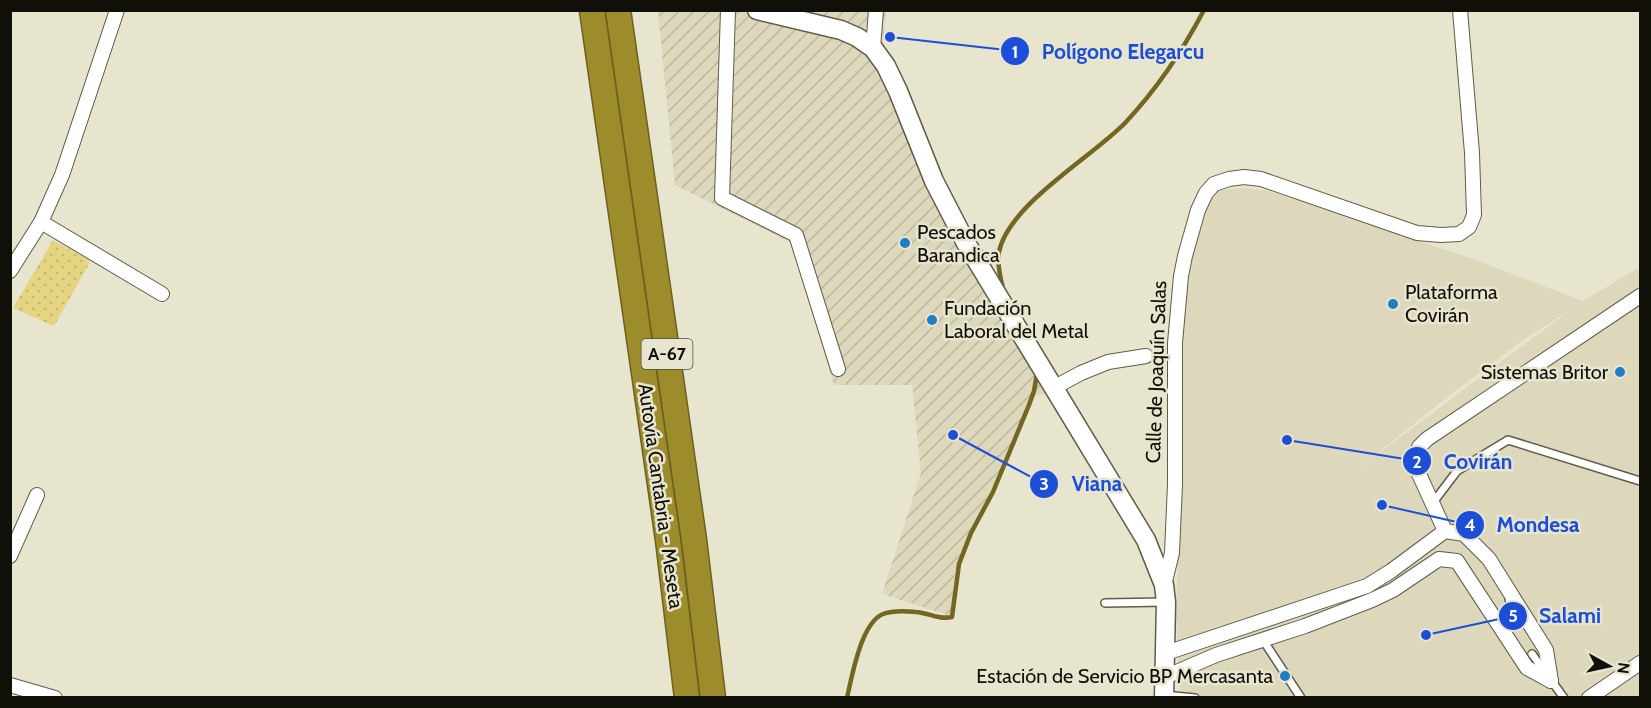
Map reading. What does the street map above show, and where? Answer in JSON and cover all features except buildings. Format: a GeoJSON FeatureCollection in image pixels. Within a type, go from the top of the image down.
{"type":"FeatureCollection","features":[{"type":"Feature","properties":{"kind":"highway","name":"Autovía Cantabria - Meseta"},"geometry":{"type":"LineString","coordinates":[[592,10],[687,698]]}},
{"type":"Feature","properties":{"kind":"highway","name":"Autovía Cantabria - Meseta"},"geometry":{"type":"LineString","coordinates":[[618,11],[694,540],[713,698]]}},
{"type":"Feature","properties":{"kind":"highway"},"geometry":{"type":"LineString","coordinates":[[680,698],[682,650]]}},
{"type":"Feature","properties":{"kind":"street"},"geometry":{"type":"LineString","coordinates":[[10,271],[40,222],[62,175],[117,10]]}},
{"type":"Feature","properties":{"kind":"street"},"geometry":{"type":"LineString","coordinates":[[728,10],[722,198],[796,235],[838,369]]}},
{"type":"Feature","properties":{"kind":"street"},"geometry":{"type":"LineString","coordinates":[[757,10],[841,30],[873,48],[886,66],[898,91],[934,181],[966,243],[1054,387]]}},
{"type":"Feature","properties":{"kind":"street"},"geometry":{"type":"LineString","coordinates":[[873,48],[876,10]]}},
{"type":"Feature","properties":{"kind":"street","name":"Calle de Joaquín Salas"},"geometry":{"type":"LineString","coordinates":[[1164,690],[1165,593],[1172,553],[1175,484],[1175,343],[1181,276],[1198,210],[1206,193],[1214,184],[1244,177],[1261,179],[1417,233],[1459,234],[1469,227],[1474,215],[1472,153],[1460,10]]}},
{"type":"Feature","properties":{"kind":"street"},"geometry":{"type":"LineString","coordinates":[[40,222],[162,294]]}},
{"type":"Feature","properties":{"kind":"street"},"geometry":{"type":"LineString","coordinates":[[1444,531],[1414,463],[1419,447],[1641,296]]}},
{"type":"Feature","properties":{"kind":"street","name":"Calle de Joaquín Salas"},"geometry":{"type":"LineString","coordinates":[[1146,356],[1108,362],[1054,387],[1146,540],[1165,593]]}},
{"type":"Feature","properties":{"kind":"street"},"geometry":{"type":"LineString","coordinates":[[10,556],[37,495]]}},
{"type":"Feature","properties":{"kind":"street"},"geometry":{"type":"LineString","coordinates":[[1166,653],[1367,586],[1444,531],[1464,534],[1489,559],[1546,650],[1551,681]]}},
{"type":"Feature","properties":{"kind":"street"},"geometry":{"type":"LineString","coordinates":[[1164,690],[1216,655],[1372,600],[1393,590],[1439,559],[1457,561],[1527,668],[1551,681]]}},
{"type":"Feature","properties":{"kind":"street"},"geometry":{"type":"LineString","coordinates":[[1589,698],[1641,663]]}},
{"type":"Feature","properties":{"kind":"street"},"geometry":{"type":"LineString","coordinates":[[10,685],[55,698]]}},
{"type":"Feature","properties":{"kind":"lane"},"geometry":{"type":"LineString","coordinates":[[1432,504],[1456,471],[1508,440],[1641,481]]}},
{"type":"Feature","properties":{"kind":"lane"},"geometry":{"type":"LineString","coordinates":[[1485,603],[1513,627],[1508,588]]}},
{"type":"Feature","properties":{"kind":"lane"},"geometry":{"type":"LineString","coordinates":[[1105,603],[1165,593]]}},
{"type":"Feature","properties":{"kind":"lane"},"geometry":{"type":"LineString","coordinates":[[1263,640],[1301,698]]}},
{"type":"Feature","properties":{"kind":"lane"},"geometry":{"type":"LineString","coordinates":[[1532,654],[1564,698]]}},
{"type":"Feature","properties":{"kind":"lane"},"geometry":{"type":"LineString","coordinates":[[1164,690],[1195,698]]}},
{"type":"Feature","properties":{"kind":"shaded area"},"geometry":{"type":"Polygon","coordinates":[[[658,11],[886,11],[883,43],[956,212],[1066,390],[1032,396],[992,491],[968,536],[955,572],[951,616],[882,594],[921,473],[912,385],[834,385],[792,243],[675,185],[658,11]]]}},
{"type":"Feature","properties":{"kind":"shaded area"},"geometry":{"type":"Polygon","coordinates":[[[1242,188],[1264,190],[1301,201],[1476,260],[1583,301],[1640,267],[1640,697],[1180,697],[1176,614],[1184,321],[1191,261],[1210,196],[1219,190],[1242,188]],[[1572,309],[1523,340],[1355,471],[1572,309]]]}},
{"type":"Feature","properties":{"kind":"shaded area"},"geometry":{"type":"Polygon","coordinates":[[[53,240],[89,260],[89,264],[54,326],[13,308],[53,240]]]}},
{"type":"Feature","properties":{"kind":"waterway"},"geometry":{"type":"LineString","coordinates":[[1003,288],[999,252],[1006,234],[1018,217],[1034,199],[1125,123],[1168,69],[1204,10]]}},
{"type":"Feature","properties":{"kind":"waterway"},"geometry":{"type":"LineString","coordinates":[[847,698],[863,639],[875,619],[883,614],[900,611],[943,618],[952,617],[959,564],[971,533],[993,492],[1029,405],[1037,374]]}},
{"type":"Feature","properties":{"kind":"place","name":"Polígono Elegarcu"},"geometry":{"type":"Point","coordinates":[890,37]}},
{"type":"Feature","properties":{"kind":"place","name":"Pescados Barandica"},"geometry":{"type":"Point","coordinates":[905,243]}},
{"type":"Feature","properties":{"kind":"place","name":"Plataforma Covirán"},"geometry":{"type":"Point","coordinates":[1393,304]}},
{"type":"Feature","properties":{"kind":"place","name":"Fundación Laboral del Metal"},"geometry":{"type":"Point","coordinates":[932,320]}},
{"type":"Feature","properties":{"kind":"place","name":"Sistemas Britor"},"geometry":{"type":"Point","coordinates":[1620,372]}},
{"type":"Feature","properties":{"kind":"place","name":"Viana"},"geometry":{"type":"Point","coordinates":[953,435]}},
{"type":"Feature","properties":{"kind":"place","name":"Covirán"},"geometry":{"type":"Point","coordinates":[1287,440]}},
{"type":"Feature","properties":{"kind":"place","name":"Mondesa"},"geometry":{"type":"Point","coordinates":[1382,505]}},
{"type":"Feature","properties":{"kind":"place","name":"Salami"},"geometry":{"type":"Point","coordinates":[1426,635]}},
{"type":"Feature","properties":{"kind":"place","name":"Estación de Servicio BP Mercasanta"},"geometry":{"type":"Point","coordinates":[1285,676]}}]}
